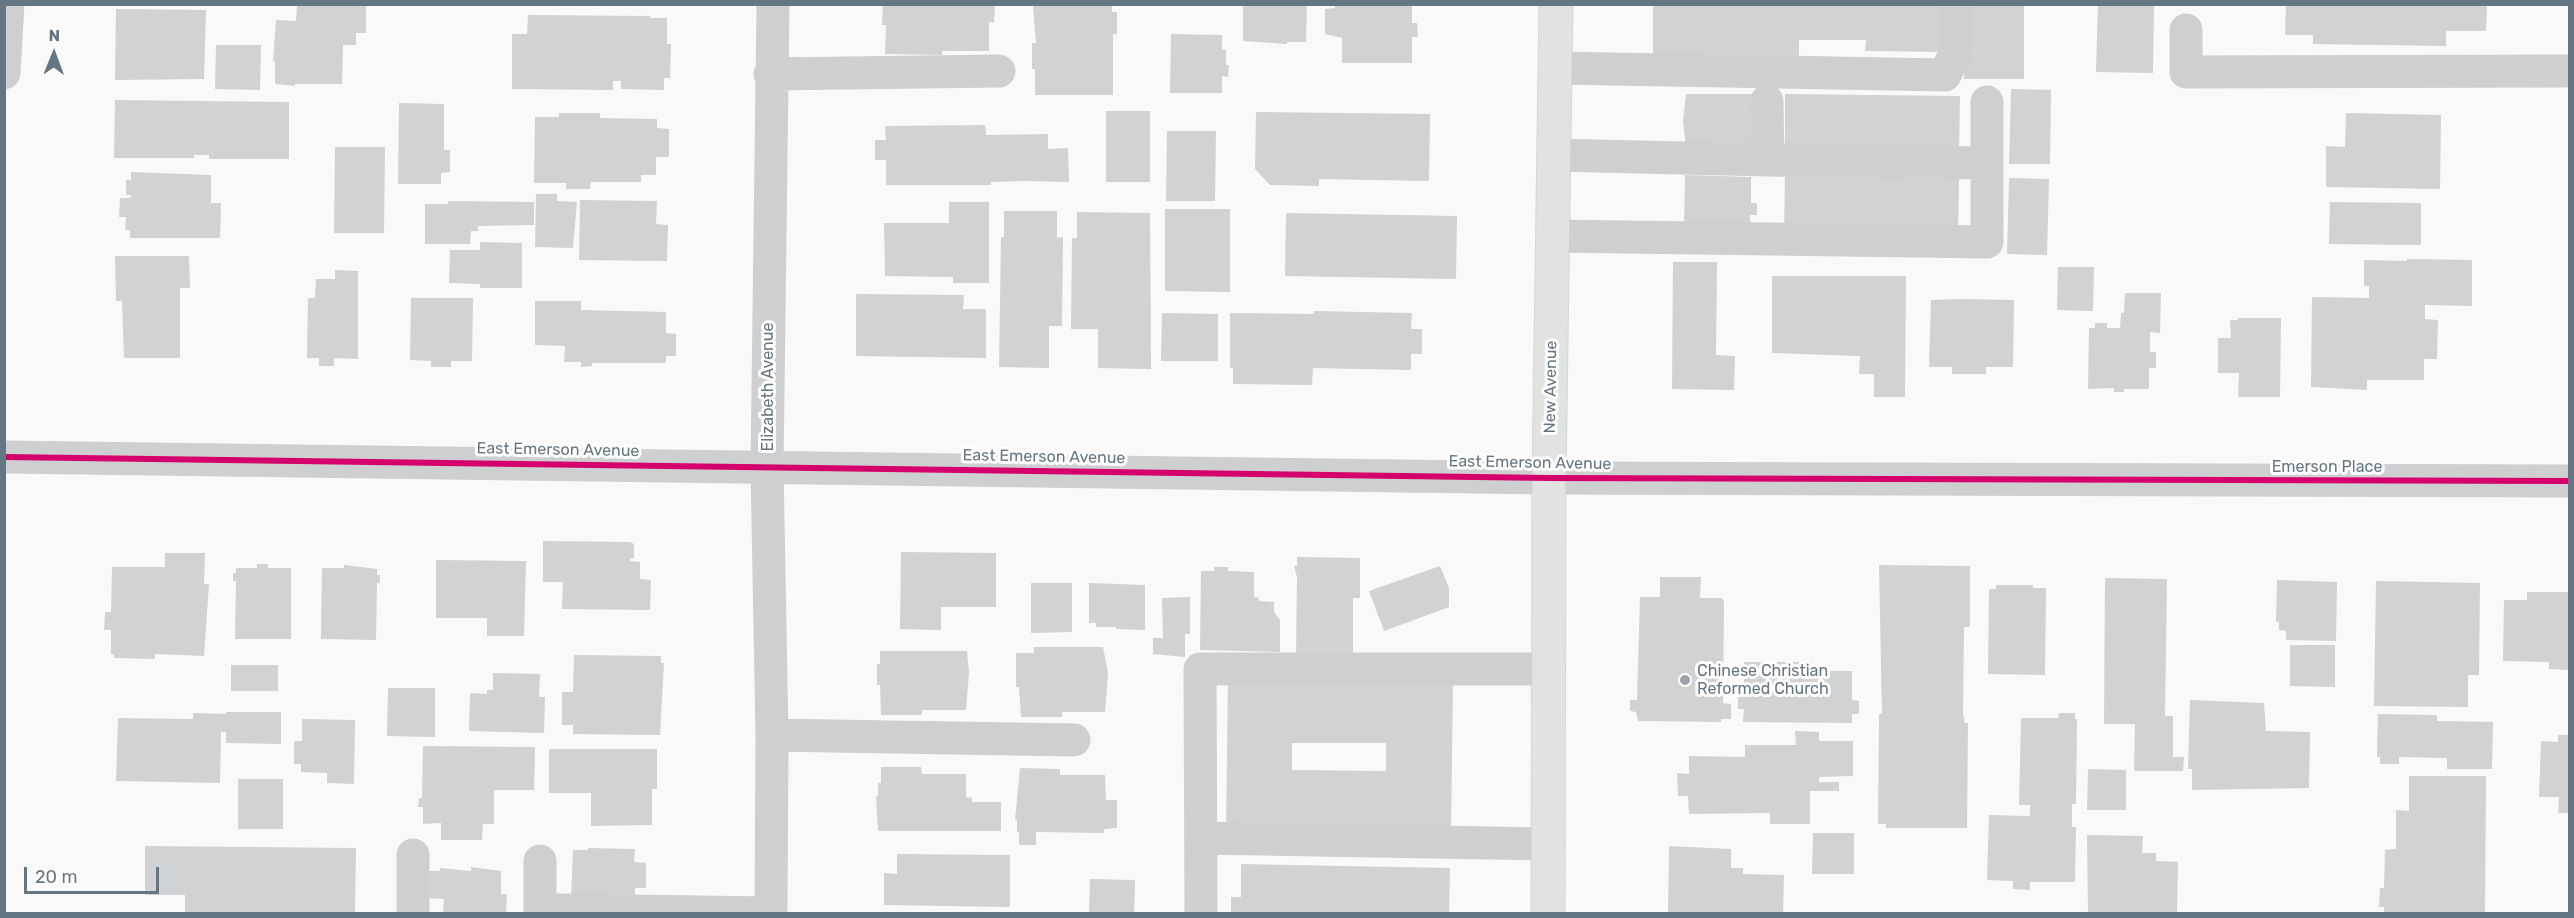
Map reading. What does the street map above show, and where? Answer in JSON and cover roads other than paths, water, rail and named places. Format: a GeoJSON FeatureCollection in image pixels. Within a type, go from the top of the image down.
{"type":"FeatureCollection","features":[{"type":"Feature","properties":{"kind":"main road","name":"New Avenue"},"geometry":{"type":"LineString","coordinates":[[1548,914],[1549,478],[1556,4]]}},
{"type":"Feature","properties":{"kind":"street"},"geometry":{"type":"LineString","coordinates":[[4,73],[8,4]]}},
{"type":"Feature","properties":{"kind":"street","name":"Elizabeth Avenue"},"geometry":{"type":"LineString","coordinates":[[771,913],[772,735],[767,467],[770,74],[773,4]]}},
{"type":"Feature","properties":{"kind":"street"},"geometry":{"type":"LineString","coordinates":[[1556,68],[1945,75],[1955,53],[1956,4]]}},
{"type":"Feature","properties":{"kind":"street"},"geometry":{"type":"LineString","coordinates":[[2186,30],[2186,72],[2570,71]]}},
{"type":"Feature","properties":{"kind":"street"},"geometry":{"type":"LineString","coordinates":[[770,74],[999,71]]}},
{"type":"Feature","properties":{"kind":"street"},"geometry":{"type":"LineString","coordinates":[[1767,101],[1767,160]]}},
{"type":"Feature","properties":{"kind":"street"},"geometry":{"type":"LineString","coordinates":[[1553,236],[1987,242],[1987,102]]}},
{"type":"Feature","properties":{"kind":"street"},"geometry":{"type":"LineString","coordinates":[[1554,155],[1987,164]]}},
{"type":"Feature","properties":{"kind":"street","name":"East Emerson Avenue"},"geometry":{"type":"LineString","coordinates":[[4,457],[1549,478],[2084,479]]}},
{"type":"Feature","properties":{"kind":"street","name":"Emerson Place"},"geometry":{"type":"LineString","coordinates":[[2084,479],[2570,481]]}},
{"type":"Feature","properties":{"kind":"street"},"geometry":{"type":"LineString","coordinates":[[1201,914],[1200,669],[1549,669]]}},
{"type":"Feature","properties":{"kind":"street"},"geometry":{"type":"LineString","coordinates":[[772,735],[1074,740]]}},
{"type":"Feature","properties":{"kind":"street"},"geometry":{"type":"LineString","coordinates":[[1202,838],[1549,844]]}},
{"type":"Feature","properties":{"kind":"street"},"geometry":{"type":"LineString","coordinates":[[413,855],[413,914]]}},
{"type":"Feature","properties":{"kind":"street"},"geometry":{"type":"LineString","coordinates":[[540,861],[540,914]]}},
{"type":"Feature","properties":{"kind":"street"},"geometry":{"type":"LineString","coordinates":[[547,914],[559,909],[771,913]]}},
{"type":"Feature","properties":{"kind":"place","name":"Chinese Christian Reformed Church"},"geometry":{"type":"Point","coordinates":[1685,680]}}]}
